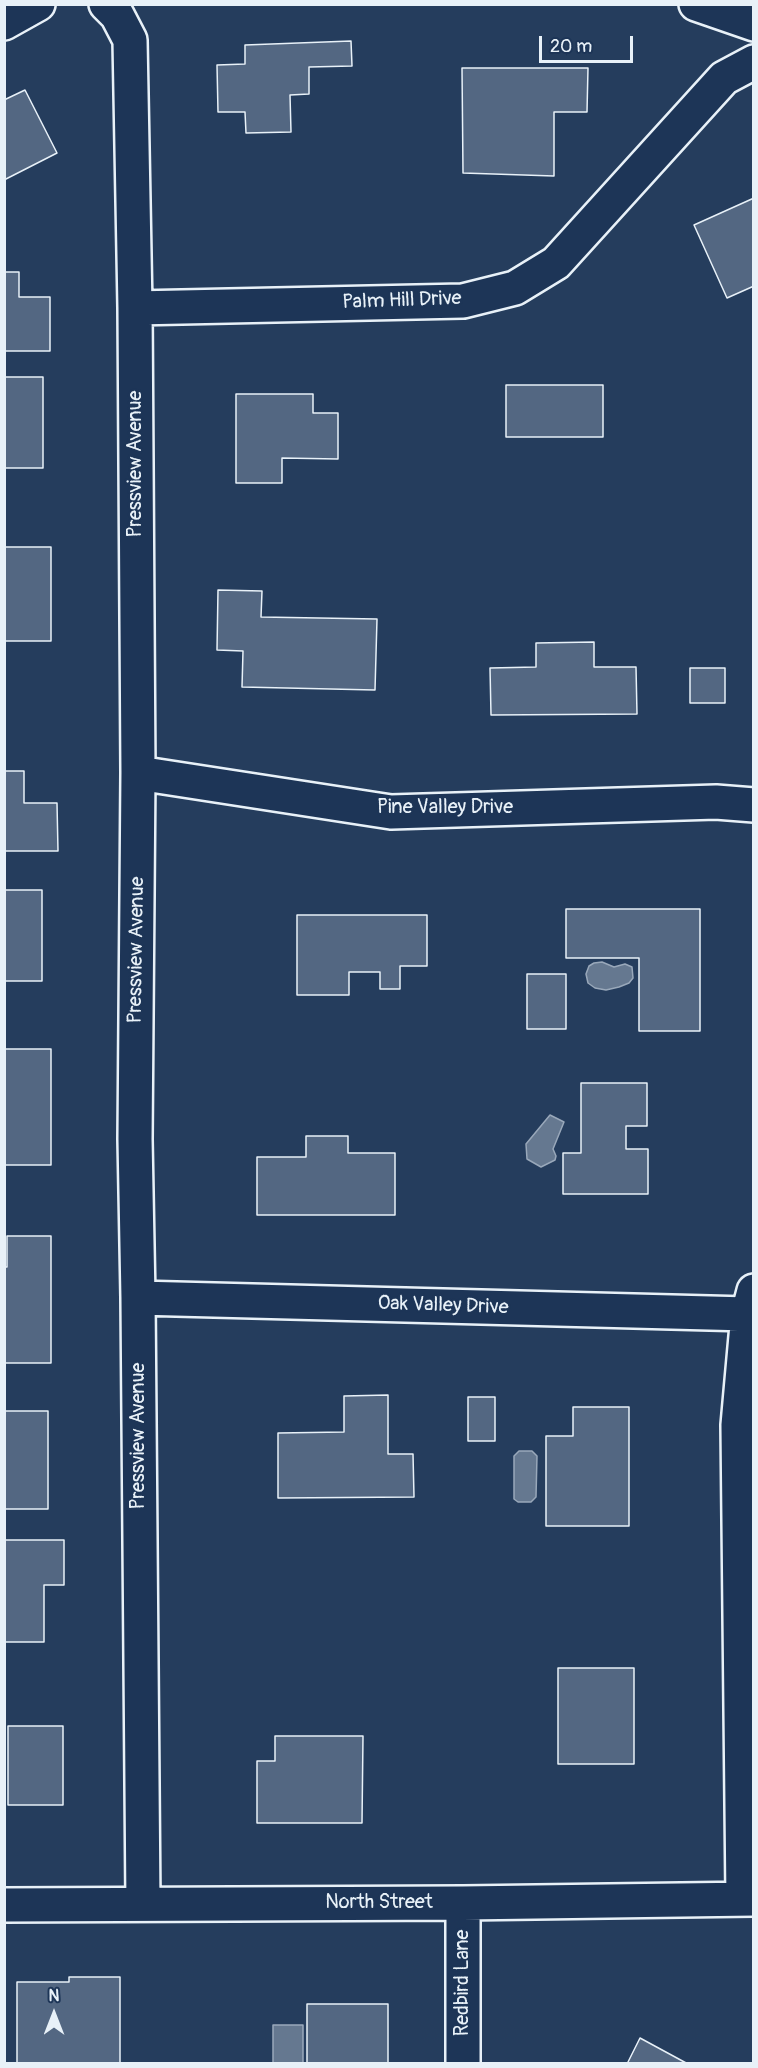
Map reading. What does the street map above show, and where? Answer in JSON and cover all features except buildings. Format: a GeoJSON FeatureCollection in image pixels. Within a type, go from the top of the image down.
{"type":"FeatureCollection","features":[{"type":"Feature","properties":{"kind":"street"},"geometry":{"type":"LineString","coordinates":[[4,23],[38,4]]}},
{"type":"Feature","properties":{"kind":"street","name":"Pressview Avenue"},"geometry":{"type":"LineString","coordinates":[[106,4],[117,15],[130,40],[135,308],[138,773],[135,1138],[143,1904]]}},
{"type":"Feature","properties":{"kind":"street"},"geometry":{"type":"LineString","coordinates":[[696,4],[753,24]]}},
{"type":"Feature","properties":{"kind":"street","name":"Palm Hill Drive"},"geometry":{"type":"LineString","coordinates":[[135,308],[462,301],[515,288],[556,263],[724,78],[753,62]]}},
{"type":"Feature","properties":{"kind":"street","name":"Pine Valley Drive"},"geometry":{"type":"LineString","coordinates":[[138,773],[391,812],[716,802],[753,805]]}},
{"type":"Feature","properties":{"kind":"street","name":"Oak Valley Drive"},"geometry":{"type":"LineString","coordinates":[[138,1298],[751,1303]]}},
{"type":"Feature","properties":{"kind":"street"},"geometry":{"type":"LineString","coordinates":[[748,1899],[738,1425],[751,1303]]}},
{"type":"Feature","properties":{"kind":"street","name":"North Street"},"geometry":{"type":"LineString","coordinates":[[4,1905],[748,1899]]}},
{"type":"Feature","properties":{"kind":"street","name":"Redbird Lane"},"geometry":{"type":"LineString","coordinates":[[463,1903],[463,2064]]}},
{"type":"Feature","properties":{"kind":"water"},"geometry":{"type":"Polygon","coordinates":[[[602,962],[614,967],[625,964],[632,967],[633,978],[629,983],[619,987],[606,990],[595,988],[588,983],[586,974],[589,966],[602,962]]]}},
{"type":"Feature","properties":{"kind":"water"},"geometry":{"type":"Polygon","coordinates":[[[550,1115],[564,1122],[553,1149],[555,1160],[541,1167],[527,1159],[526,1144],[550,1115]]]}},
{"type":"Feature","properties":{"kind":"water"},"geometry":{"type":"Polygon","coordinates":[[[519,1451],[532,1451],[537,1456],[536,1497],[531,1502],[518,1502],[514,1499],[514,1456],[519,1451]]]}},
{"type":"Feature","properties":{"kind":"water"},"geometry":{"type":"Polygon","coordinates":[[[273,2025],[303,2025],[303,2063],[273,2063],[273,2025]]]}}]}
